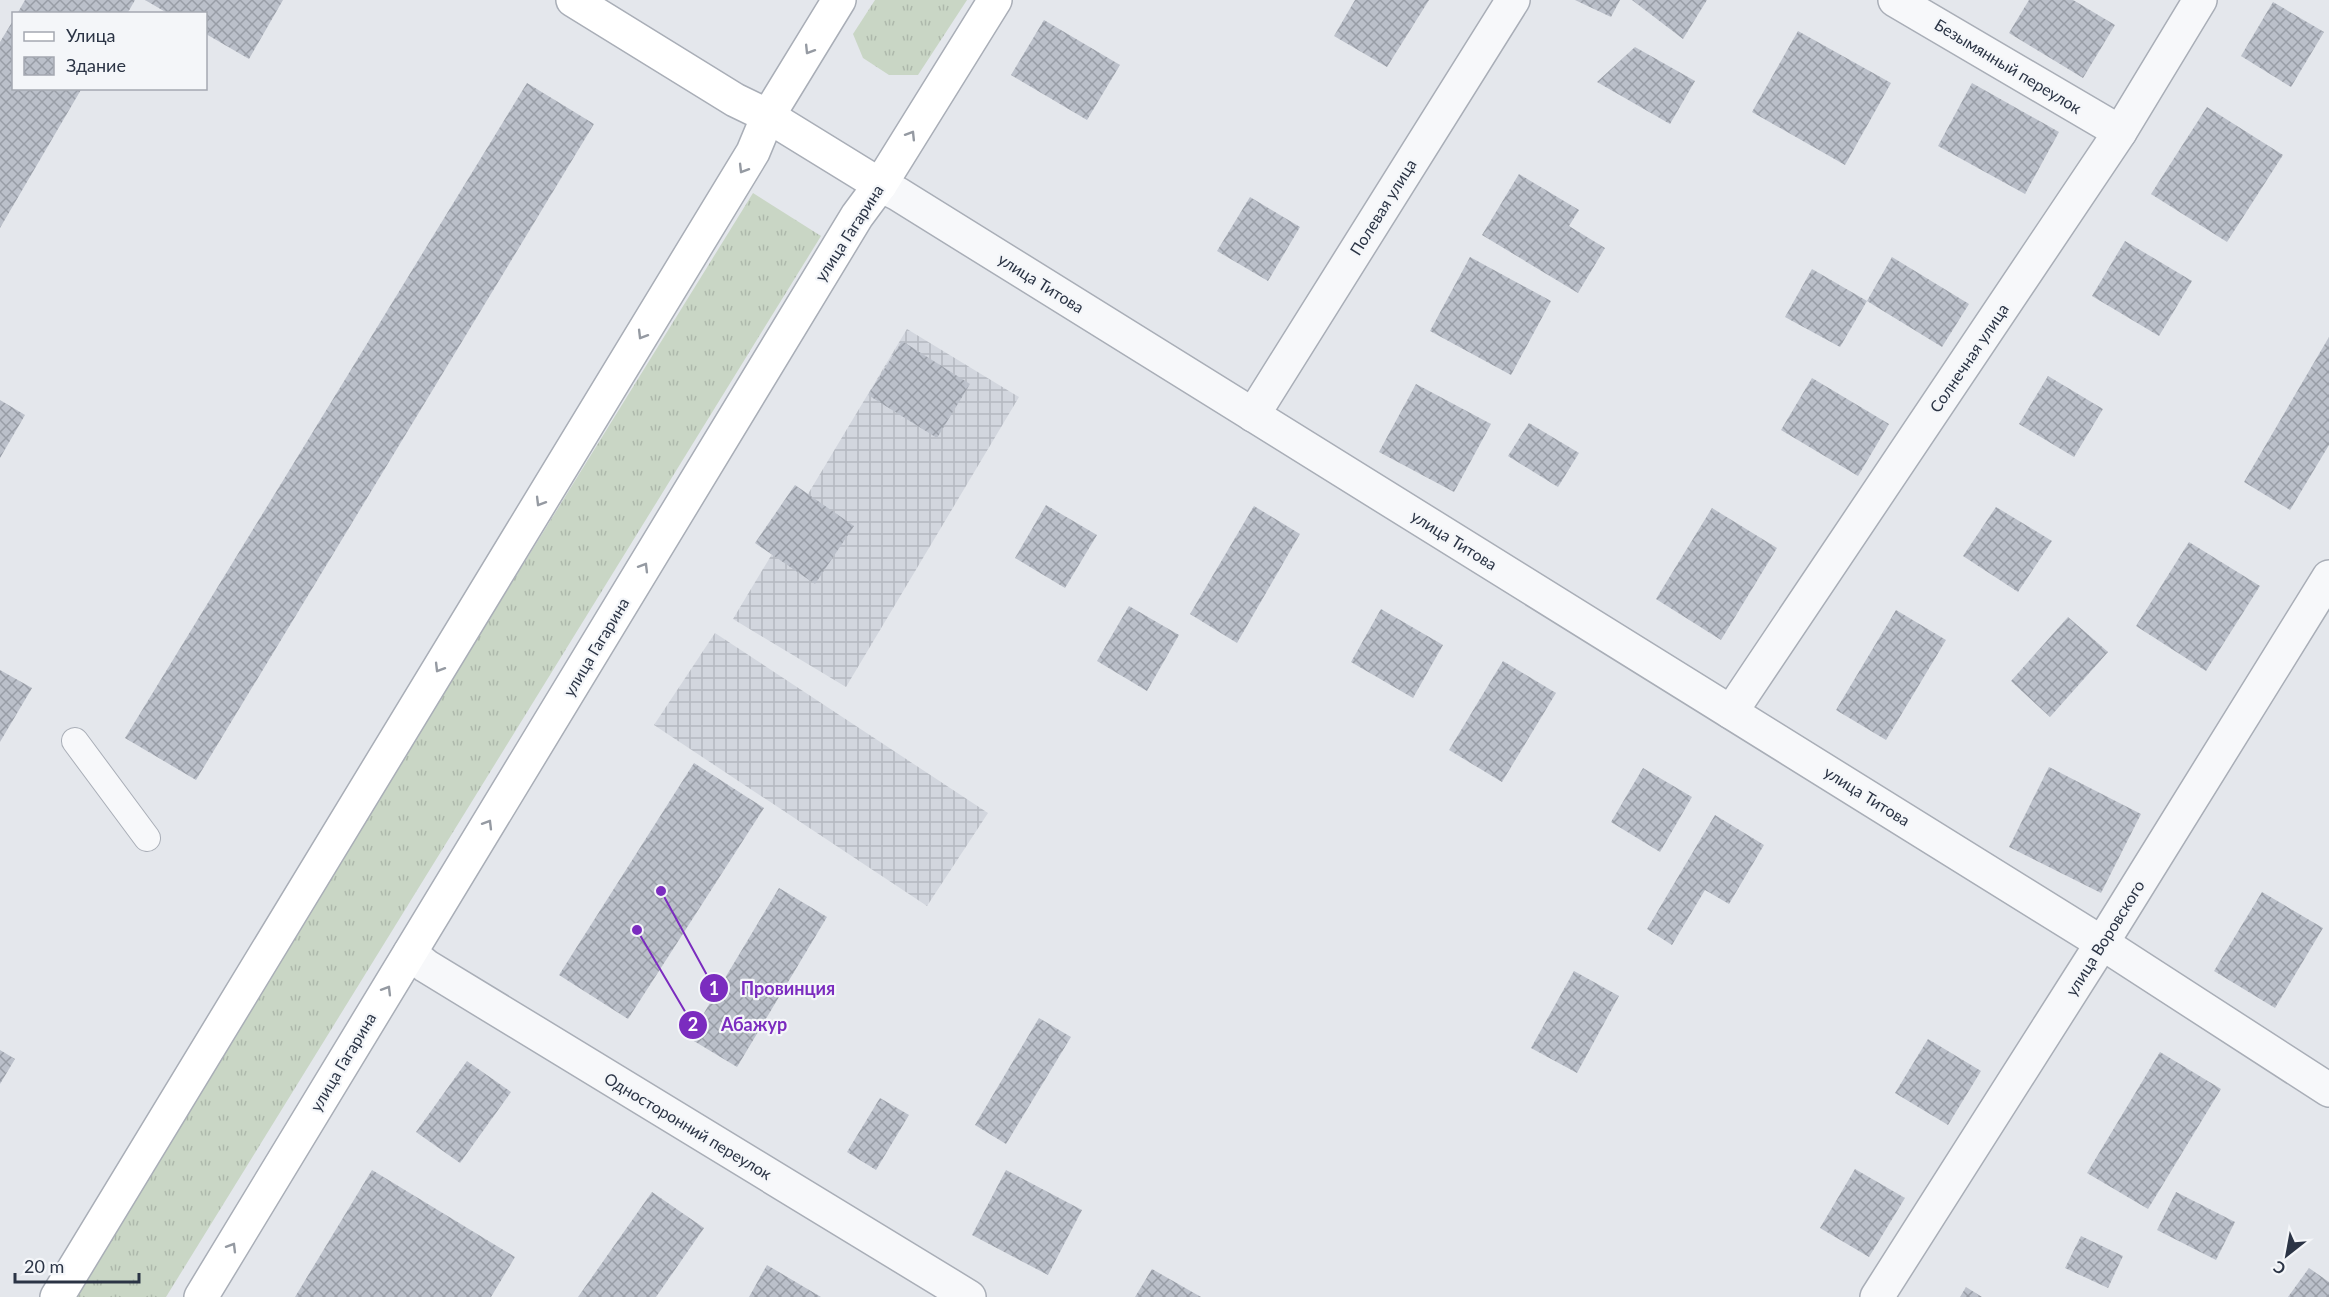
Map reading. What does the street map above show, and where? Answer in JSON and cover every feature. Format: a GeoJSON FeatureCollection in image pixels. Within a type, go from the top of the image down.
{"type":"FeatureCollection","features":[{"type":"Feature","properties":{"kind":"street","name":"улица Титова"},"geometry":{"type":"LineString","coordinates":[[573,0],[735,100],[768,116],[1253,415],[2102,943],[2329,1090]]}},
{"type":"Feature","properties":{"kind":"street"},"geometry":{"type":"LineString","coordinates":[[57,1297],[753,152],[768,116],[839,0]]}},
{"type":"Feature","properties":{"kind":"street","name":"улица Гагарина"},"geometry":{"type":"LineString","coordinates":[[201,1297],[858,216],[880,185],[995,0]]}},
{"type":"Feature","properties":{"kind":"street","name":"Полевая улица"},"geometry":{"type":"LineString","coordinates":[[1253,415],[1513,0]]}},
{"type":"Feature","properties":{"kind":"street","name":"Безымянный переулок"},"geometry":{"type":"LineString","coordinates":[[1895,0],[2120,132]]}},
{"type":"Feature","properties":{"kind":"street","name":"Солнечная улица"},"geometry":{"type":"LineString","coordinates":[[1731,712],[2120,132],[2200,0]]}},
{"type":"Feature","properties":{"kind":"street","name":"улица Воровского"},"geometry":{"type":"LineString","coordinates":[[1877,1297],[2102,943],[2329,577]]}},
{"type":"Feature","properties":{"kind":"street","name":"Односторонний переулок"},"geometry":{"type":"LineString","coordinates":[[410,953],[436,973],[969,1297]]}},
{"type":"Feature","properties":{"kind":"lane"},"geometry":{"type":"LineString","coordinates":[[75,741],[147,837]]}},
{"type":"Feature","properties":{"kind":"shaded area"},"geometry":{"type":"Polygon","coordinates":[[[907,329],[1019,397],[846,687],[733,619],[907,329]]]}},
{"type":"Feature","properties":{"kind":"shaded area"},"geometry":{"type":"Polygon","coordinates":[[[715,633],[988,813],[927,906],[654,725],[715,633]]]}},
{"type":"Feature","properties":{"kind":"green space"},"geometry":{"type":"Polygon","coordinates":[[[875,0],[967,0],[918,75],[889,75],[863,58],[853,34],[875,0]]]}},
{"type":"Feature","properties":{"kind":"green space"},"geometry":{"type":"Polygon","coordinates":[[[753,193],[821,236],[166,1297],[70,1297],[753,193]]]}},
{"type":"Feature","properties":{"kind":"building"},"geometry":{"type":"Polygon","coordinates":[[[25,0],[135,0],[128,12],[18,12],[25,0]]]}},
{"type":"Feature","properties":{"kind":"building"},"geometry":{"type":"Polygon","coordinates":[[[145,0],[283,0],[249,59],[207,35],[207,12],[166,12],[145,0]]]}},
{"type":"Feature","properties":{"kind":"building"},"geometry":{"type":"Polygon","coordinates":[[[1355,0],[1429,0],[1387,67],[1334,36],[1355,0]]]}},
{"type":"Feature","properties":{"kind":"building"},"geometry":{"type":"Polygon","coordinates":[[[1575,0],[1620,0],[1611,17],[1575,0]]]}},
{"type":"Feature","properties":{"kind":"building"},"geometry":{"type":"Polygon","coordinates":[[[1632,0],[1707,0],[1683,39],[1632,0]]]}},
{"type":"Feature","properties":{"kind":"building"},"geometry":{"type":"Polygon","coordinates":[[[2029,0],[2073,0],[2115,25],[2083,78],[2009,33],[2029,0]]]}},
{"type":"Feature","properties":{"kind":"building"},"geometry":{"type":"Polygon","coordinates":[[[2273,2],[2324,32],[2291,87],[2241,56],[2273,2]]]}},
{"type":"Feature","properties":{"kind":"building"},"geometry":{"type":"Polygon","coordinates":[[[1044,20],[1120,65],[1087,120],[1011,75],[1044,20]]]}},
{"type":"Feature","properties":{"kind":"building"},"geometry":{"type":"Polygon","coordinates":[[[12,22],[12,90],[81,90],[0,228],[0,42],[12,22]]]}},
{"type":"Feature","properties":{"kind":"building"},"geometry":{"type":"Polygon","coordinates":[[[1798,31],[1891,83],[1845,165],[1752,112],[1798,31]]]}},
{"type":"Feature","properties":{"kind":"building"},"geometry":{"type":"Polygon","coordinates":[[[1635,47],[1695,81],[1670,124],[1597,82],[1635,47]]]}},
{"type":"Feature","properties":{"kind":"building"},"geometry":{"type":"Polygon","coordinates":[[[527,83],[594,124],[196,780],[125,738],[527,83]]]}},
{"type":"Feature","properties":{"kind":"building"},"geometry":{"type":"Polygon","coordinates":[[[1972,83],[2059,132],[2025,194],[1938,146],[1972,83]]]}},
{"type":"Feature","properties":{"kind":"building"},"geometry":{"type":"Polygon","coordinates":[[[2207,107],[2283,155],[2227,242],[2151,194],[2207,107]]]}},
{"type":"Feature","properties":{"kind":"building"},"geometry":{"type":"Polygon","coordinates":[[[1519,174],[1579,210],[1569,226],[1605,248],[1578,293],[1482,235],[1519,174]]]}},
{"type":"Feature","properties":{"kind":"building"},"geometry":{"type":"Polygon","coordinates":[[[1250,197],[1300,227],[1268,281],[1217,251],[1250,197]]]}},
{"type":"Feature","properties":{"kind":"building"},"geometry":{"type":"Polygon","coordinates":[[[2125,241],[2192,281],[2159,336],[2092,296],[2125,241]]]}},
{"type":"Feature","properties":{"kind":"building"},"geometry":{"type":"Polygon","coordinates":[[[1470,257],[1551,301],[1511,375],[1430,331],[1470,257]]]}},
{"type":"Feature","properties":{"kind":"building"},"geometry":{"type":"Polygon","coordinates":[[[1892,257],[1969,304],[1942,347],[1867,301],[1892,257]]]}},
{"type":"Feature","properties":{"kind":"building"},"geometry":{"type":"Polygon","coordinates":[[[1812,269],[1867,301],[1840,347],[1785,317],[1812,269]]]}},
{"type":"Feature","properties":{"kind":"building"},"geometry":{"type":"Polygon","coordinates":[[[2329,337],[2329,445],[2290,510],[2244,482],[2329,337]]]}},
{"type":"Feature","properties":{"kind":"building"},"geometry":{"type":"Polygon","coordinates":[[[902,341],[970,384],[937,438],[868,395],[902,341]]]}},
{"type":"Feature","properties":{"kind":"building"},"geometry":{"type":"Polygon","coordinates":[[[2048,376],[2103,409],[2074,457],[2019,424],[2048,376]]]}},
{"type":"Feature","properties":{"kind":"building"},"geometry":{"type":"Polygon","coordinates":[[[1812,378],[1889,424],[1858,476],[1781,430],[1812,378]]]}},
{"type":"Feature","properties":{"kind":"building"},"geometry":{"type":"Polygon","coordinates":[[[1416,384],[1491,424],[1454,492],[1379,452],[1416,384]]]}},
{"type":"Feature","properties":{"kind":"building"},"geometry":{"type":"Polygon","coordinates":[[[0,400],[25,415],[0,458],[0,400]]]}},
{"type":"Feature","properties":{"kind":"building"},"geometry":{"type":"Polygon","coordinates":[[[1529,423],[1579,453],[1558,487],[1508,456],[1529,423]]]}},
{"type":"Feature","properties":{"kind":"building"},"geometry":{"type":"Polygon","coordinates":[[[795,485],[854,526],[815,584],[755,543],[795,485]]]}},
{"type":"Feature","properties":{"kind":"building"},"geometry":{"type":"Polygon","coordinates":[[[1046,505],[1097,535],[1065,588],[1015,558],[1046,505]]]}},
{"type":"Feature","properties":{"kind":"building"},"geometry":{"type":"Polygon","coordinates":[[[1254,506],[1300,534],[1237,643],[1190,614],[1254,506]]]}},
{"type":"Feature","properties":{"kind":"building"},"geometry":{"type":"Polygon","coordinates":[[[1996,507],[2052,541],[2018,592],[1963,556],[1996,507]]]}},
{"type":"Feature","properties":{"kind":"building"},"geometry":{"type":"Polygon","coordinates":[[[1712,508],[1777,548],[1721,640],[1656,599],[1712,508]]]}},
{"type":"Feature","properties":{"kind":"building"},"geometry":{"type":"Polygon","coordinates":[[[2189,542],[2260,586],[2206,671],[2136,626],[2189,542]]]}},
{"type":"Feature","properties":{"kind":"building"},"geometry":{"type":"Polygon","coordinates":[[[1129,606],[1179,635],[1147,691],[1097,661],[1129,606]]]}},
{"type":"Feature","properties":{"kind":"building"},"geometry":{"type":"Polygon","coordinates":[[[1381,609],[1443,645],[1413,698],[1351,662],[1381,609]]]}},
{"type":"Feature","properties":{"kind":"building"},"geometry":{"type":"Polygon","coordinates":[[[1896,610],[1946,640],[1886,740],[1836,710],[1896,610]]]}},
{"type":"Feature","properties":{"kind":"building"},"geometry":{"type":"Polygon","coordinates":[[[2068,617],[2108,652],[2050,717],[2011,681],[2068,617]]]}},
{"type":"Feature","properties":{"kind":"building"},"geometry":{"type":"Polygon","coordinates":[[[1503,661],[1556,693],[1502,782],[1449,750],[1503,661]]]}},
{"type":"Feature","properties":{"kind":"building"},"geometry":{"type":"Polygon","coordinates":[[[0,670],[32,688],[0,742],[0,670]]]}},
{"type":"Feature","properties":{"kind":"building"},"geometry":{"type":"Polygon","coordinates":[[[694,763],[764,808],[628,1019],[559,975],[694,763]]]}},
{"type":"Feature","properties":{"kind":"building"},"geometry":{"type":"Polygon","coordinates":[[[2049,767],[2141,814],[2101,893],[2009,847],[2049,767]]]}},
{"type":"Feature","properties":{"kind":"building"},"geometry":{"type":"Polygon","coordinates":[[[1643,768],[1692,797],[1660,852],[1611,822],[1643,768]]]}},
{"type":"Feature","properties":{"kind":"building"},"geometry":{"type":"Polygon","coordinates":[[[1715,815],[1764,845],[1729,904],[1705,890],[1672,945],[1647,929],[1715,815]]]}},
{"type":"Feature","properties":{"kind":"building"},"geometry":{"type":"Polygon","coordinates":[[[779,888],[827,917],[737,1067],[689,1038],[779,888]]]}},
{"type":"Feature","properties":{"kind":"building"},"geometry":{"type":"Polygon","coordinates":[[[2262,892],[2323,928],[2275,1008],[2214,971],[2262,892]]]}},
{"type":"Feature","properties":{"kind":"building"},"geometry":{"type":"Polygon","coordinates":[[[1574,971],[1619,996],[1577,1073],[1531,1048],[1574,971]]]}},
{"type":"Feature","properties":{"kind":"building"},"geometry":{"type":"Polygon","coordinates":[[[1039,1018],[1071,1037],[1006,1144],[975,1125],[1039,1018]]]}},
{"type":"Feature","properties":{"kind":"building"},"geometry":{"type":"Polygon","coordinates":[[[1928,1039],[1981,1071],[1948,1125],[1895,1093],[1928,1039]]]}},
{"type":"Feature","properties":{"kind":"building"},"geometry":{"type":"Polygon","coordinates":[[[0,1050],[15,1059],[0,1084],[0,1050]]]}},
{"type":"Feature","properties":{"kind":"building"},"geometry":{"type":"Polygon","coordinates":[[[2160,1052],[2221,1089],[2148,1209],[2087,1173],[2160,1052]]]}},
{"type":"Feature","properties":{"kind":"building"},"geometry":{"type":"Polygon","coordinates":[[[467,1061],[511,1092],[460,1163],[416,1132],[467,1061]]]}},
{"type":"Feature","properties":{"kind":"building"},"geometry":{"type":"Polygon","coordinates":[[[880,1098],[909,1115],[876,1170],[847,1152],[880,1098]]]}},
{"type":"Feature","properties":{"kind":"building"},"geometry":{"type":"Polygon","coordinates":[[[1855,1169],[1905,1198],[1869,1257],[1820,1228],[1855,1169]]]}},
{"type":"Feature","properties":{"kind":"building"},"geometry":{"type":"Polygon","coordinates":[[[372,1170],[515,1257],[491,1297],[295,1297],[372,1170]]]}},
{"type":"Feature","properties":{"kind":"building"},"geometry":{"type":"Polygon","coordinates":[[[1006,1170],[1082,1210],[1048,1275],[972,1235],[1006,1170]]]}},
{"type":"Feature","properties":{"kind":"building"},"geometry":{"type":"Polygon","coordinates":[[[652,1192],[704,1228],[656,1297],[578,1297],[652,1192]]]}},
{"type":"Feature","properties":{"kind":"building"},"geometry":{"type":"Polygon","coordinates":[[[2176,1192],[2235,1222],[2216,1260],[2157,1230],[2176,1192]]]}},
{"type":"Feature","properties":{"kind":"building"},"geometry":{"type":"Polygon","coordinates":[[[2081,1236],[2123,1256],[2108,1288],[2065,1268],[2081,1236]]]}},
{"type":"Feature","properties":{"kind":"building"},"geometry":{"type":"Polygon","coordinates":[[[767,1265],[821,1297],[749,1297],[767,1265]]]}},
{"type":"Feature","properties":{"kind":"building"},"geometry":{"type":"Polygon","coordinates":[[[2309,1268],[2329,1282],[2329,1297],[2288,1297],[2309,1268]]]}},
{"type":"Feature","properties":{"kind":"building"},"geometry":{"type":"Polygon","coordinates":[[[1152,1269],[1201,1297],[1135,1297],[1152,1269]]]}},
{"type":"Feature","properties":{"kind":"building"},"geometry":{"type":"Polygon","coordinates":[[[1966,1287],[1982,1297],[1960,1297],[1966,1287]]]}},
{"type":"Feature","properties":{"kind":"place","name":"Провинция"},"geometry":{"type":"Point","coordinates":[661,891]}},
{"type":"Feature","properties":{"kind":"place","name":"Абажур"},"geometry":{"type":"Point","coordinates":[637,930]}}]}
